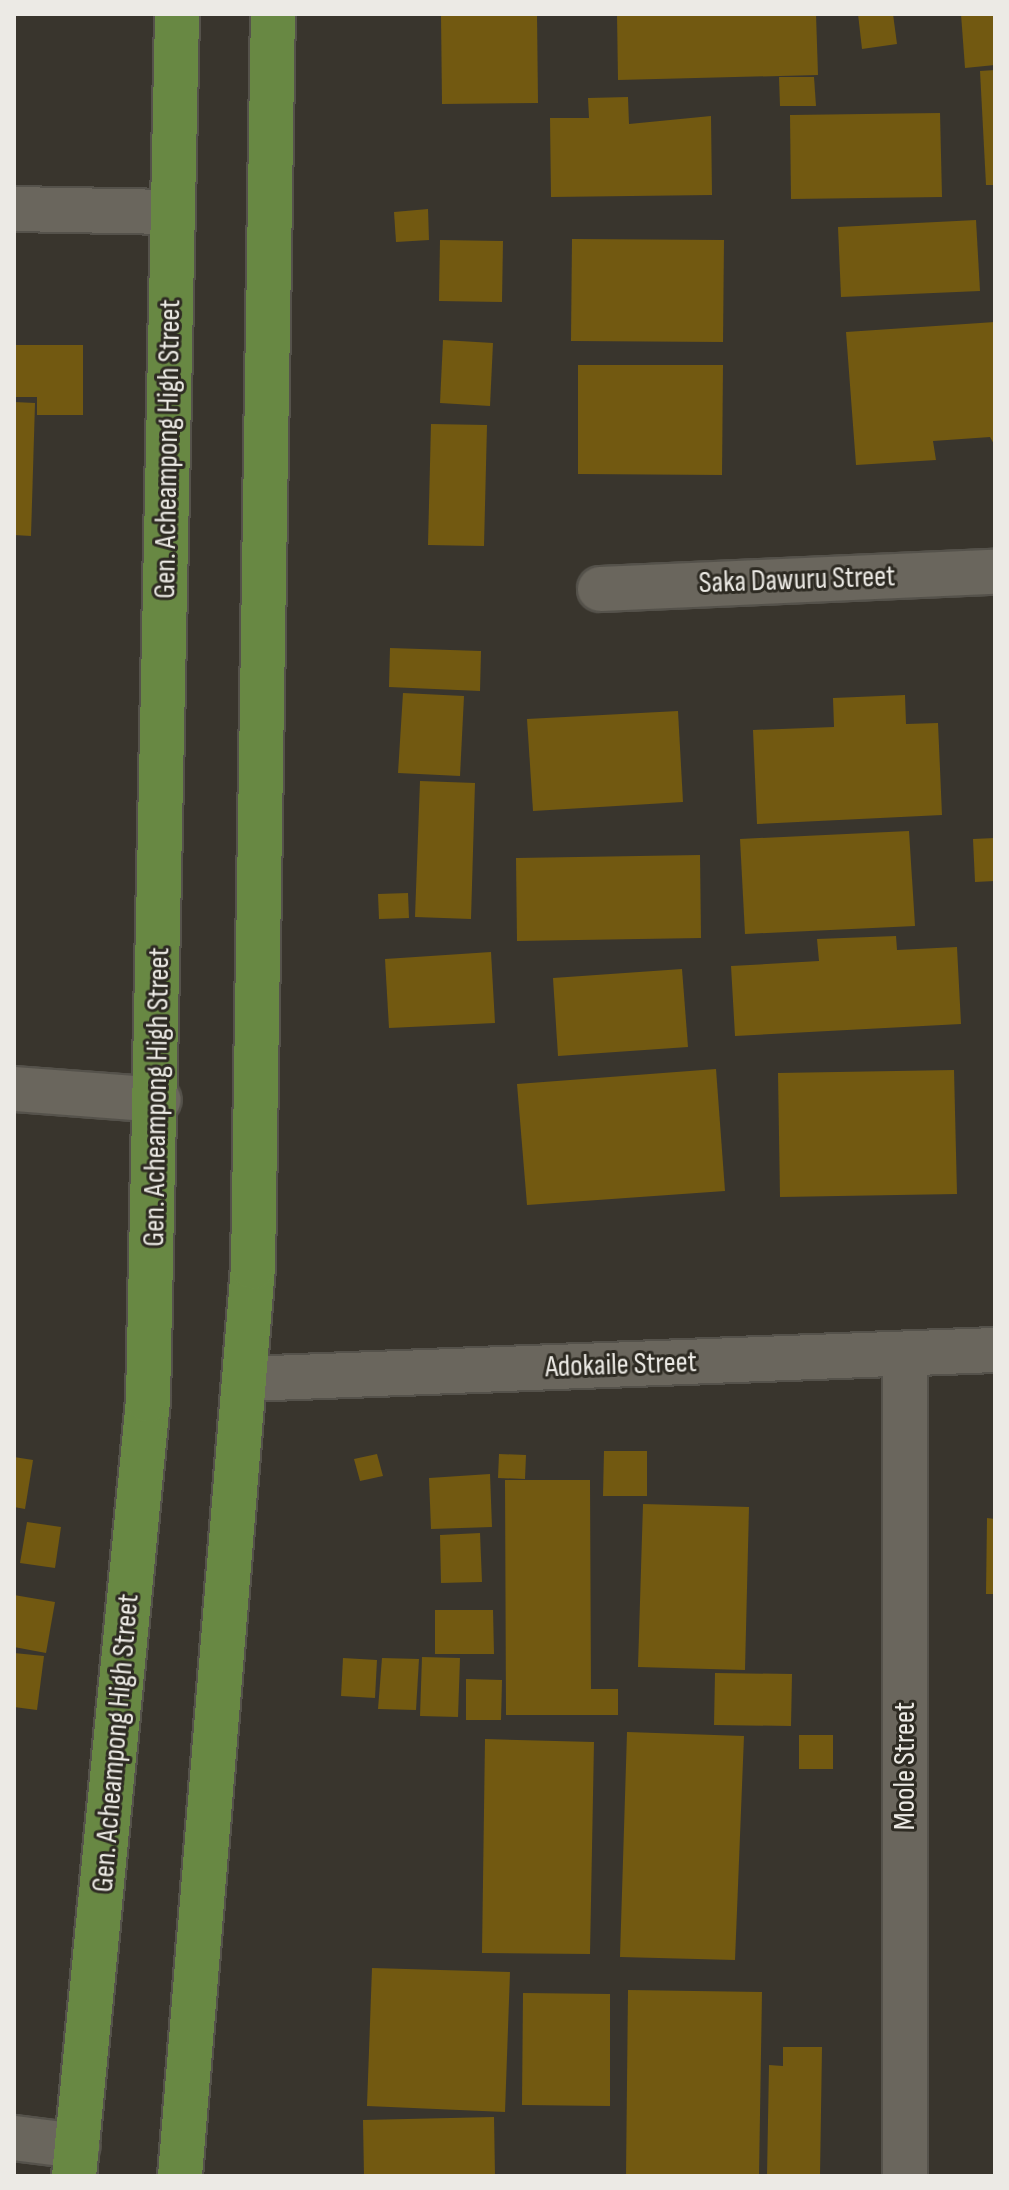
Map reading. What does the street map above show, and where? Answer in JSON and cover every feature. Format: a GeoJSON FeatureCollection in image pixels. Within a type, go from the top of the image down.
{"type":"FeatureCollection","features":[{"type":"Feature","properties":{"kind":"main road","name":"Gen. Acheampong High Street"},"geometry":{"type":"LineString","coordinates":[[75,2161],[148,1400],[159,1100],[171,212],[177,14]]}},
{"type":"Feature","properties":{"kind":"main road"},"geometry":{"type":"LineString","coordinates":[[180,2176],[246,1379],[259,1066],[273,14]]}},
{"type":"Feature","properties":{"kind":"street"},"geometry":{"type":"LineString","coordinates":[[14,209],[171,212]]}},
{"type":"Feature","properties":{"kind":"street","name":"Saka Dawuru Street"},"geometry":{"type":"LineString","coordinates":[[600,589],[995,572]]}},
{"type":"Feature","properties":{"kind":"street"},"geometry":{"type":"LineString","coordinates":[[14,1089],[159,1100]]}},
{"type":"Feature","properties":{"kind":"street","name":"Adokaile Street"},"geometry":{"type":"LineString","coordinates":[[246,1379],[905,1356],[995,1350]]}},
{"type":"Feature","properties":{"kind":"street","name":"Moole Street"},"geometry":{"type":"LineString","coordinates":[[905,1356],[905,2176]]}},
{"type":"Feature","properties":{"kind":"street"},"geometry":{"type":"LineString","coordinates":[[14,2138],[75,2161]]}},
{"type":"Feature","properties":{"kind":"building"},"geometry":{"type":"Polygon","coordinates":[[[441,14],[537,14],[538,103],[442,104],[441,14]]]}},
{"type":"Feature","properties":{"kind":"building"},"geometry":{"type":"Polygon","coordinates":[[[617,14],[816,14],[818,75],[618,80],[617,14]]]}},
{"type":"Feature","properties":{"kind":"building"},"geometry":{"type":"Polygon","coordinates":[[[858,14],[893,14],[897,44],[862,49],[858,14]]]}},
{"type":"Feature","properties":{"kind":"building"},"geometry":{"type":"Polygon","coordinates":[[[961,14],[995,14],[995,65],[965,68],[961,14]]]}},
{"type":"Feature","properties":{"kind":"building"},"geometry":{"type":"Polygon","coordinates":[[[995,70],[995,185],[986,185],[980,71],[995,70]]]}},
{"type":"Feature","properties":{"kind":"building"},"geometry":{"type":"Polygon","coordinates":[[[779,77],[814,77],[816,106],[780,106],[779,77]]]}},
{"type":"Feature","properties":{"kind":"building"},"geometry":{"type":"Polygon","coordinates":[[[628,97],[629,124],[711,116],[712,195],[551,197],[550,118],[589,118],[588,98],[628,97]]]}},
{"type":"Feature","properties":{"kind":"building"},"geometry":{"type":"Polygon","coordinates":[[[940,113],[942,197],[791,199],[790,115],[940,113]]]}},
{"type":"Feature","properties":{"kind":"building"},"geometry":{"type":"Polygon","coordinates":[[[428,209],[429,240],[396,242],[394,212],[428,209]]]}},
{"type":"Feature","properties":{"kind":"building"},"geometry":{"type":"Polygon","coordinates":[[[976,220],[980,291],[841,297],[838,227],[976,220]]]}},
{"type":"Feature","properties":{"kind":"building"},"geometry":{"type":"Polygon","coordinates":[[[572,239],[724,240],[723,342],[571,341],[572,239]]]}},
{"type":"Feature","properties":{"kind":"building"},"geometry":{"type":"Polygon","coordinates":[[[440,240],[503,241],[502,302],[439,301],[440,240]]]}},
{"type":"Feature","properties":{"kind":"building"},"geometry":{"type":"Polygon","coordinates":[[[995,322],[995,446],[990,437],[933,441],[936,460],[856,465],[846,332],[995,322]]]}},
{"type":"Feature","properties":{"kind":"building"},"geometry":{"type":"Polygon","coordinates":[[[443,340],[493,343],[490,406],[440,403],[443,340]]]}},
{"type":"Feature","properties":{"kind":"building"},"geometry":{"type":"Polygon","coordinates":[[[15,345],[83,345],[83,415],[37,415],[37,397],[16,397],[15,345]]]}},
{"type":"Feature","properties":{"kind":"building"},"geometry":{"type":"Polygon","coordinates":[[[578,365],[723,365],[722,475],[578,474],[578,365]]]}},
{"type":"Feature","properties":{"kind":"building"},"geometry":{"type":"Polygon","coordinates":[[[14,402],[35,403],[31,536],[14,535],[14,402]]]}},
{"type":"Feature","properties":{"kind":"building"},"geometry":{"type":"Polygon","coordinates":[[[431,424],[487,425],[484,546],[428,545],[431,424]]]}},
{"type":"Feature","properties":{"kind":"building"},"geometry":{"type":"Polygon","coordinates":[[[390,648],[481,651],[480,691],[389,687],[390,648]]]}},
{"type":"Feature","properties":{"kind":"building"},"geometry":{"type":"Polygon","coordinates":[[[403,693],[464,696],[460,776],[398,773],[403,693]]]}},
{"type":"Feature","properties":{"kind":"building"},"geometry":{"type":"Polygon","coordinates":[[[905,695],[906,724],[938,723],[942,815],[757,824],[753,730],[834,727],[833,698],[905,695]]]}},
{"type":"Feature","properties":{"kind":"building"},"geometry":{"type":"Polygon","coordinates":[[[678,711],[683,802],[533,811],[527,719],[678,711]]]}},
{"type":"Feature","properties":{"kind":"building"},"geometry":{"type":"Polygon","coordinates":[[[420,781],[475,783],[471,919],[415,917],[420,781]]]}},
{"type":"Feature","properties":{"kind":"building"},"geometry":{"type":"Polygon","coordinates":[[[909,831],[915,926],[745,934],[740,839],[909,831]]]}},
{"type":"Feature","properties":{"kind":"building"},"geometry":{"type":"Polygon","coordinates":[[[995,838],[995,881],[975,882],[973,839],[995,838]]]}},
{"type":"Feature","properties":{"kind":"building"},"geometry":{"type":"Polygon","coordinates":[[[700,855],[701,938],[517,941],[516,858],[700,855]]]}},
{"type":"Feature","properties":{"kind":"building"},"geometry":{"type":"Polygon","coordinates":[[[408,893],[409,918],[379,919],[378,894],[408,893]]]}},
{"type":"Feature","properties":{"kind":"building"},"geometry":{"type":"Polygon","coordinates":[[[896,936],[897,950],[957,947],[961,1024],[735,1036],[731,966],[819,961],[817,939],[896,936]]]}},
{"type":"Feature","properties":{"kind":"building"},"geometry":{"type":"Polygon","coordinates":[[[491,952],[495,1023],[389,1028],[385,959],[491,952]]]}},
{"type":"Feature","properties":{"kind":"building"},"geometry":{"type":"Polygon","coordinates":[[[682,969],[688,1047],[558,1056],[553,978],[682,969]]]}},
{"type":"Feature","properties":{"kind":"building"},"geometry":{"type":"Polygon","coordinates":[[[716,1069],[725,1191],[527,1205],[517,1084],[716,1069]]]}},
{"type":"Feature","properties":{"kind":"building"},"geometry":{"type":"Polygon","coordinates":[[[954,1070],[957,1194],[780,1197],[778,1073],[954,1070]]]}},
{"type":"Feature","properties":{"kind":"building"},"geometry":{"type":"Polygon","coordinates":[[[604,1451],[647,1451],[647,1496],[603,1496],[604,1451]]]}},
{"type":"Feature","properties":{"kind":"building"},"geometry":{"type":"Polygon","coordinates":[[[377,1454],[383,1476],[360,1481],[354,1459],[377,1454]]]}},
{"type":"Feature","properties":{"kind":"building"},"geometry":{"type":"Polygon","coordinates":[[[499,1454],[526,1455],[525,1479],[498,1478],[499,1454]]]}},
{"type":"Feature","properties":{"kind":"building"},"geometry":{"type":"Polygon","coordinates":[[[14,1457],[33,1460],[25,1509],[14,1507],[14,1457]]]}},
{"type":"Feature","properties":{"kind":"building"},"geometry":{"type":"Polygon","coordinates":[[[490,1474],[492,1527],[431,1529],[429,1478],[490,1474]]]}},
{"type":"Feature","properties":{"kind":"building"},"geometry":{"type":"Polygon","coordinates":[[[505,1480],[590,1480],[591,1689],[618,1689],[618,1715],[506,1715],[505,1480]]]}},
{"type":"Feature","properties":{"kind":"building"},"geometry":{"type":"Polygon","coordinates":[[[643,1504],[749,1507],[745,1670],[638,1667],[643,1504]]]}},
{"type":"Feature","properties":{"kind":"building"},"geometry":{"type":"Polygon","coordinates":[[[987,1518],[995,1519],[995,1594],[986,1594],[987,1518]]]}},
{"type":"Feature","properties":{"kind":"building"},"geometry":{"type":"Polygon","coordinates":[[[27,1522],[61,1527],[55,1568],[20,1563],[27,1522]]]}},
{"type":"Feature","properties":{"kind":"building"},"geometry":{"type":"Polygon","coordinates":[[[480,1533],[482,1582],[441,1583],[440,1535],[480,1533]]]}},
{"type":"Feature","properties":{"kind":"building"},"geometry":{"type":"Polygon","coordinates":[[[14,1595],[55,1602],[46,1653],[14,1647],[14,1595]]]}},
{"type":"Feature","properties":{"kind":"building"},"geometry":{"type":"Polygon","coordinates":[[[435,1610],[493,1610],[494,1654],[435,1654],[435,1610]]]}},
{"type":"Feature","properties":{"kind":"building"},"geometry":{"type":"Polygon","coordinates":[[[14,1653],[44,1656],[37,1710],[14,1707],[14,1653]]]}},
{"type":"Feature","properties":{"kind":"building"},"geometry":{"type":"Polygon","coordinates":[[[422,1657],[460,1658],[458,1717],[420,1716],[422,1657]]]}},
{"type":"Feature","properties":{"kind":"building"},"geometry":{"type":"Polygon","coordinates":[[[343,1658],[377,1660],[375,1698],[341,1696],[343,1658]]]}},
{"type":"Feature","properties":{"kind":"building"},"geometry":{"type":"Polygon","coordinates":[[[382,1658],[419,1659],[416,1710],[378,1709],[382,1658]]]}},
{"type":"Feature","properties":{"kind":"building"},"geometry":{"type":"Polygon","coordinates":[[[715,1673],[792,1674],[791,1726],[714,1725],[715,1673]]]}},
{"type":"Feature","properties":{"kind":"building"},"geometry":{"type":"Polygon","coordinates":[[[466,1679],[502,1680],[501,1720],[466,1720],[466,1679]]]}},
{"type":"Feature","properties":{"kind":"building"},"geometry":{"type":"Polygon","coordinates":[[[627,1732],[744,1736],[735,1960],[620,1957],[627,1732]]]}},
{"type":"Feature","properties":{"kind":"building"},"geometry":{"type":"Polygon","coordinates":[[[799,1735],[833,1735],[833,1769],[799,1769],[799,1735]]]}},
{"type":"Feature","properties":{"kind":"building"},"geometry":{"type":"Polygon","coordinates":[[[485,1739],[594,1742],[590,1954],[482,1953],[485,1739]]]}},
{"type":"Feature","properties":{"kind":"building"},"geometry":{"type":"Polygon","coordinates":[[[372,1968],[510,1972],[505,2112],[367,2106],[372,1968]]]}},
{"type":"Feature","properties":{"kind":"building"},"geometry":{"type":"Polygon","coordinates":[[[628,1990],[762,1992],[759,2176],[626,2176],[628,1990]]]}},
{"type":"Feature","properties":{"kind":"building"},"geometry":{"type":"Polygon","coordinates":[[[523,1993],[610,1994],[610,2106],[522,2105],[523,1993]]]}},
{"type":"Feature","properties":{"kind":"building"},"geometry":{"type":"Polygon","coordinates":[[[783,2047],[822,2047],[820,2176],[767,2176],[769,2065],[783,2066],[783,2047]]]}},
{"type":"Feature","properties":{"kind":"building"},"geometry":{"type":"Polygon","coordinates":[[[494,2117],[495,2176],[364,2176],[363,2120],[494,2117]]]}}]}
